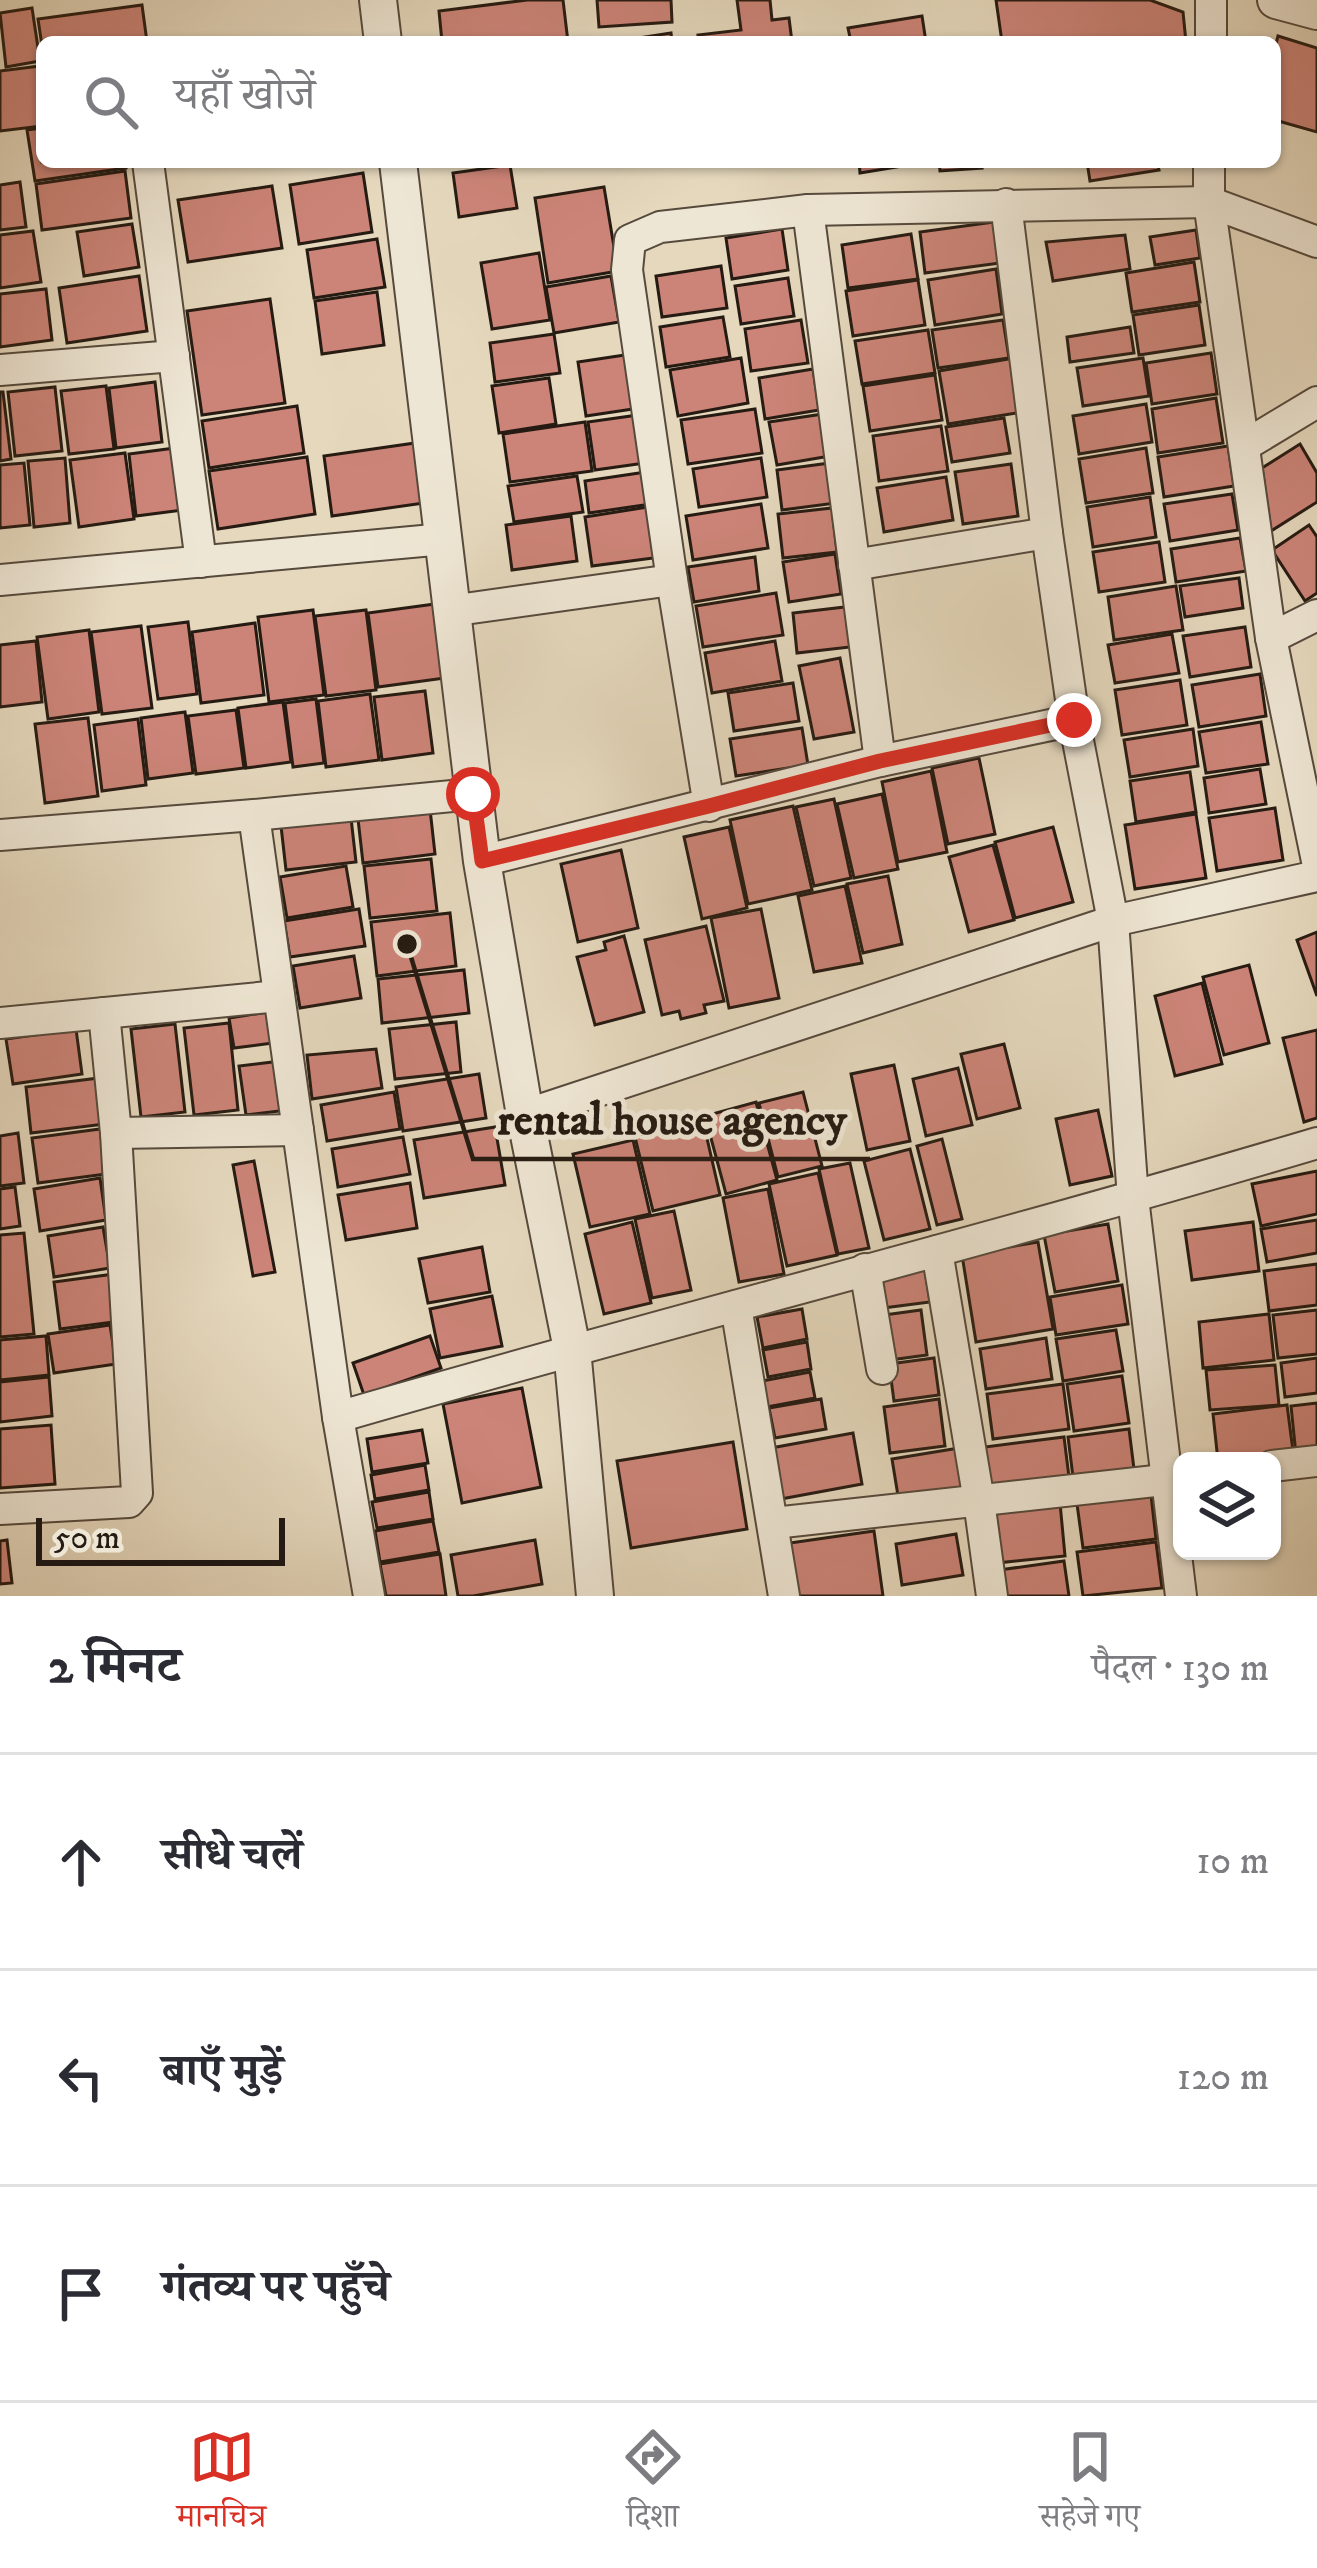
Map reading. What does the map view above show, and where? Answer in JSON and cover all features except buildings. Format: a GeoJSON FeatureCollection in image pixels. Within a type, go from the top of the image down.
{"type":"FeatureCollection","features":[{"type":"Feature","properties":{"kind":"street"},"geometry":{"type":"LineString","coordinates":[[378,0],[382,36]]}},
{"type":"Feature","properties":{"kind":"street"},"geometry":{"type":"LineString","coordinates":[[1211,0],[1211,36]]}},
{"type":"Feature","properties":{"kind":"street"},"geometry":{"type":"LineString","coordinates":[[1276,0],[1317,11]]}},
{"type":"Feature","properties":{"kind":"street"},"geometry":{"type":"LineString","coordinates":[[149,168],[201,562]]}},
{"type":"Feature","properties":{"kind":"street"},"geometry":{"type":"LineString","coordinates":[[399,168],[482,861],[525,1115],[572,1349],[596,1596]]}},
{"type":"Feature","properties":{"kind":"street"},"geometry":{"type":"LineString","coordinates":[[1209,168],[1209,202],[1270,638],[1317,861]]}},
{"type":"Feature","properties":{"kind":"street"},"geometry":{"type":"LineString","coordinates":[[709,806],[627,270],[630,240],[661,227],[808,210],[1209,202],[1317,242]]}},
{"type":"Feature","properties":{"kind":"street"},"geometry":{"type":"LineString","coordinates":[[1006,205],[1074,720],[1113,921],[1133,1198],[1173,1472]]}},
{"type":"Feature","properties":{"kind":"street"},"geometry":{"type":"LineString","coordinates":[[808,210],[880,761]]}},
{"type":"Feature","properties":{"kind":"street"},"geometry":{"type":"LineString","coordinates":[[0,370],[174,356]]}},
{"type":"Feature","properties":{"kind":"street"},"geometry":{"type":"LineString","coordinates":[[1244,446],[1317,402]]}},
{"type":"Feature","properties":{"kind":"street"},"geometry":{"type":"LineString","coordinates":[[854,565],[1047,533]]}},
{"type":"Feature","properties":{"kind":"street"},"geometry":{"type":"LineString","coordinates":[[0,580],[444,539]]}},
{"type":"Feature","properties":{"kind":"street"},"geometry":{"type":"LineString","coordinates":[[450,611],[671,580]]}},
{"type":"Feature","properties":{"kind":"street"},"geometry":{"type":"LineString","coordinates":[[1270,638],[1317,615]]}},
{"type":"Feature","properties":{"kind":"street"},"geometry":{"type":"LineString","coordinates":[[482,861],[880,761],[1074,720]]}},
{"type":"Feature","properties":{"kind":"street"},"geometry":{"type":"LineString","coordinates":[[0,835],[473,794]]}},
{"type":"Feature","properties":{"kind":"street"},"geometry":{"type":"LineString","coordinates":[[254,815],[338,1417],[369,1596]]}},
{"type":"Feature","properties":{"kind":"street"},"geometry":{"type":"LineString","coordinates":[[525,1115],[1113,921],[1317,876]]}},
{"type":"Feature","properties":{"kind":"street"},"geometry":{"type":"LineString","coordinates":[[0,1023],[279,996]]}},
{"type":"Feature","properties":{"kind":"street"},"geometry":{"type":"LineString","coordinates":[[0,1509],[130,1502],[136,1497],[116,1133],[104,1013]]}},
{"type":"Feature","properties":{"kind":"street"},"geometry":{"type":"LineString","coordinates":[[116,1133],[298,1130]]}},
{"type":"Feature","properties":{"kind":"street"},"geometry":{"type":"LineString","coordinates":[[338,1417],[1317,1143]]}},
{"type":"Feature","properties":{"kind":"street"},"geometry":{"type":"LineString","coordinates":[[937,1251],[992,1596]]}},
{"type":"Feature","properties":{"kind":"street"},"geometry":{"type":"LineString","coordinates":[[865,1269],[882,1369]]}},
{"type":"Feature","properties":{"kind":"street"},"geometry":{"type":"LineString","coordinates":[[736,1306],[784,1596]]}},
{"type":"Feature","properties":{"kind":"street"},"geometry":{"type":"LineString","coordinates":[[1281,1465],[1317,1460]]}},
{"type":"Feature","properties":{"kind":"street"},"geometry":{"type":"LineString","coordinates":[[774,1523],[1173,1479]]}},
{"type":"Feature","properties":{"kind":"street"},"geometry":{"type":"LineString","coordinates":[[1179,1560],[1181,1596]]}},
{"type":"Feature","properties":{"kind":"place","name":"rental house agency"},"geometry":{"type":"Point","coordinates":[407,944]}},
{"type":"Feature","properties":{"kind":"route"},"geometry":{"type":"LineString","coordinates":[[473,794],[482,861],[880,761],[1074,720]]}}]}
